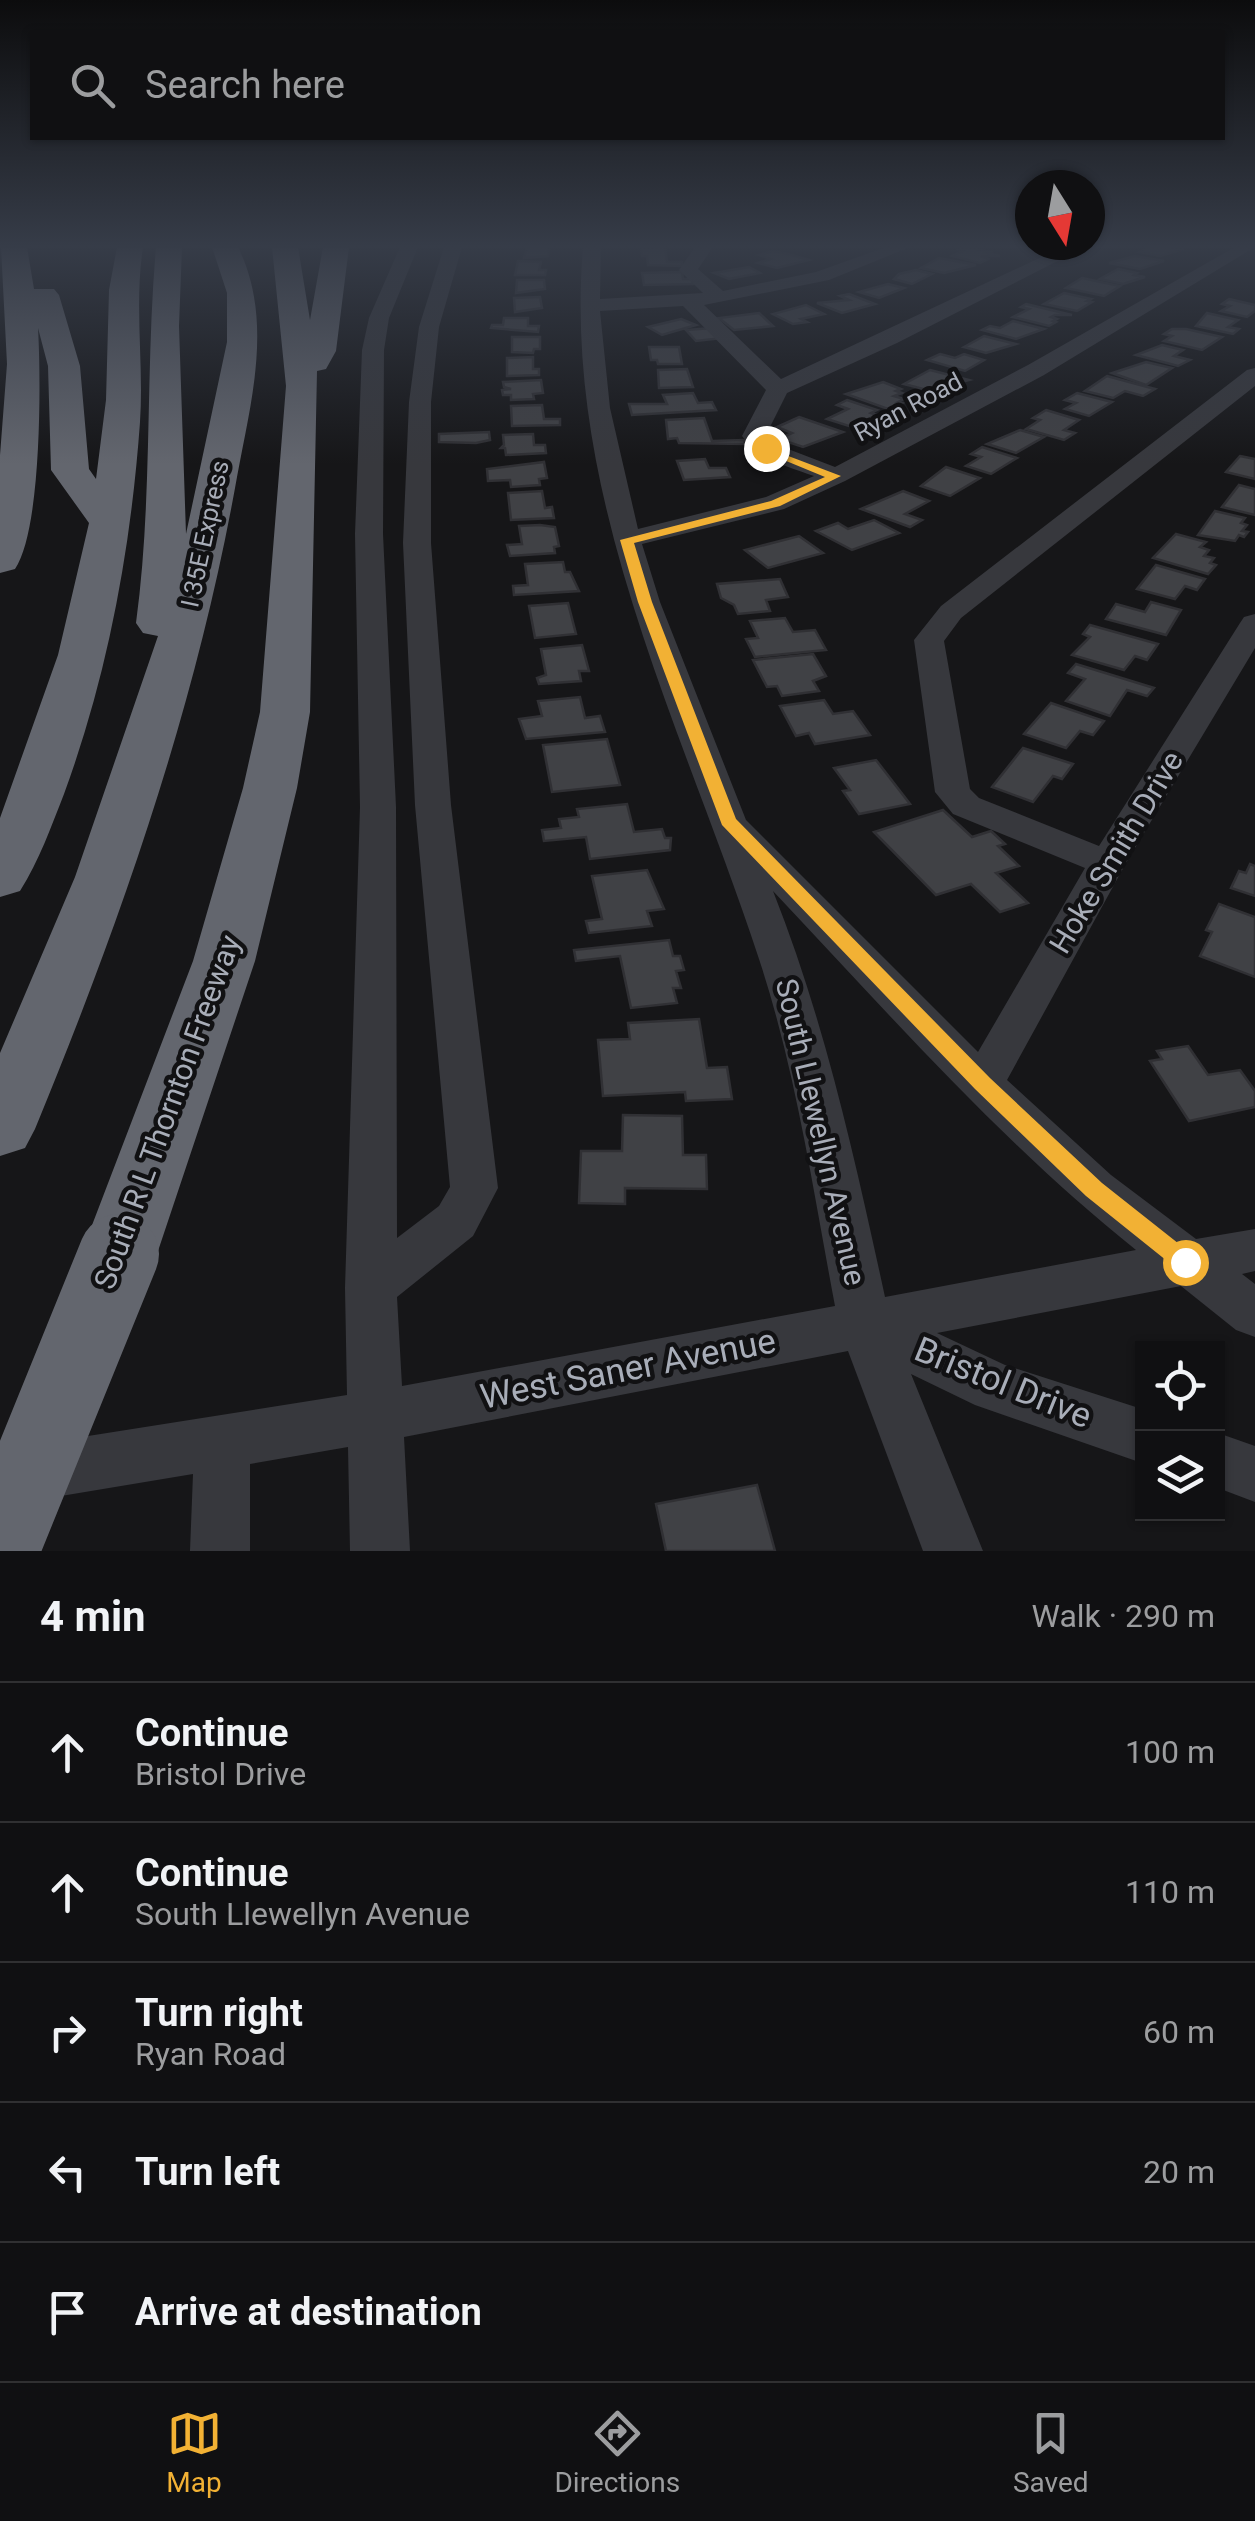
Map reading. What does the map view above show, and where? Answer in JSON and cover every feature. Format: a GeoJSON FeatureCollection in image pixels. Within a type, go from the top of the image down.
{"type":"FeatureCollection","features":[{"type":"Feature","properties":{"kind":"highway"},"geometry":{"type":"LineString","coordinates":[[0,560],[26,372],[23,319]]}},
{"type":"Feature","properties":{"kind":"highway"},"geometry":{"type":"LineString","coordinates":[[53,319],[68,396],[70,470],[112,526]]}},
{"type":"Feature","properties":{"kind":"highway"},"geometry":{"type":"LineString","coordinates":[[0,878],[62,727],[112,526],[123,412],[122,319]]}},
{"type":"Feature","properties":{"kind":"highway","name":"I 35E Express"},"geometry":{"type":"LineString","coordinates":[[125,816],[153,666],[164,575],[164,319]]}},
{"type":"Feature","properties":{"kind":"highway","name":"I 35E Express"},"geometry":{"type":"LineString","coordinates":[[0,1129],[46,1026],[125,816],[183,635],[209,532],[233,400],[242,319]]}},
{"type":"Feature","properties":{"kind":"highway","name":"South R L Thornton Freeway"},"geometry":{"type":"LineString","coordinates":[[0,1547],[119,1254],[192,1060],[224,961],[270,788],[286,712],[303,386],[294,319]]}},
{"type":"Feature","properties":{"kind":"highway"},"geometry":{"type":"LineString","coordinates":[[303,386],[320,351],[325,319]]}},
{"type":"Feature","properties":{"kind":"street"},"geometry":{"type":"LineString","coordinates":[[379,319],[373,350],[369,534],[378,807],[372,1417],[380,1551]]}},
{"type":"Feature","properties":{"kind":"street"},"geometry":{"type":"LineString","coordinates":[[371,1288],[456,1221],[474,1188],[433,805],[417,543],[420,402],[431,319]]}},
{"type":"Feature","properties":{"kind":"street","name":"South Llewellyn Avenue"},"geometry":{"type":"LineString","coordinates":[[591,319],[598,408],[645,602],[780,962],[821,1108],[865,1325],[953,1551]]}},
{"type":"Feature","properties":{"kind":"street"},"geometry":{"type":"LineString","coordinates":[[708,319],[778,389]]}},
{"type":"Feature","properties":{"kind":"street"},"geometry":{"type":"LineString","coordinates":[[836,476],[766,448],[754,436],[778,389],[928,319]]}},
{"type":"Feature","properties":{"kind":"street","name":"Ryan Road"},"geometry":{"type":"LineString","coordinates":[[627,540],[775,503],[836,476],[1036,370],[1122,319]]}},
{"type":"Feature","properties":{"kind":"street"},"geometry":{"type":"LineString","coordinates":[[1107,863],[966,806],[953,792],[928,640],[951,612],[1255,375]]}},
{"type":"Feature","properties":{"kind":"street","name":"Hoke Smith Drive"},"geometry":{"type":"LineString","coordinates":[[982,1084],[1107,863],[1255,623]]}},
{"type":"Feature","properties":{"kind":"street"},"geometry":{"type":"LineString","coordinates":[[728,821],[982,1084],[1094,1189],[1255,1314]]}},
{"type":"Feature","properties":{"kind":"street","name":"West Saner Avenue"},"geometry":{"type":"LineString","coordinates":[[0,1478],[372,1417],[1255,1250]]}},
{"type":"Feature","properties":{"kind":"street","name":"Bristol Drive"},"geometry":{"type":"LineString","coordinates":[[865,1325],[994,1387],[1135,1434]]}},
{"type":"Feature","properties":{"kind":"street"},"geometry":{"type":"LineString","coordinates":[[220,1551],[222,1442]]}},
{"type":"Feature","properties":{"kind":"street"},"geometry":{"type":"LineString","coordinates":[[1225,1463],[1255,1474]]}},
{"type":"Feature","properties":{"kind":"building"},"geometry":{"type":"Polygon","coordinates":[[[504,319],[528,319],[528,326],[539,326],[538,332],[491,328],[503,325],[504,319]]]}},
{"type":"Feature","properties":{"kind":"building"},"geometry":{"type":"Polygon","coordinates":[[[679,319],[696,325],[662,335],[648,327],[679,319]]]}},
{"type":"Feature","properties":{"kind":"building"},"geometry":{"type":"Polygon","coordinates":[[[721,319],[766,319],[773,326],[734,330],[721,319]]]}},
{"type":"Feature","properties":{"kind":"building"},"geometry":{"type":"Polygon","coordinates":[[[784,319],[807,322],[793,324],[784,319]]]}},
{"type":"Feature","properties":{"kind":"building"},"geometry":{"type":"Polygon","coordinates":[[[1023,319],[1056,319],[1049,326],[1023,319]]]}},
{"type":"Feature","properties":{"kind":"building"},"geometry":{"type":"Polygon","coordinates":[[[1202,319],[1235,319],[1228,327],[1239,329],[1233,334],[1196,326],[1202,319]]]}},
{"type":"Feature","properties":{"kind":"building"},"geometry":{"type":"Polygon","coordinates":[[[1013,321],[1044,329],[1016,339],[982,330],[990,326],[1000,328],[1013,321]]]}},
{"type":"Feature","properties":{"kind":"building"},"geometry":{"type":"Polygon","coordinates":[[[712,328],[722,338],[696,341],[686,330],[712,328]]]}},
{"type":"Feature","properties":{"kind":"building"},"geometry":{"type":"Polygon","coordinates":[[[1172,329],[1222,337],[1202,350],[1164,341],[1172,336],[1164,334],[1172,329]]]}},
{"type":"Feature","properties":{"kind":"building"},"geometry":{"type":"Polygon","coordinates":[[[984,336],[1016,344],[986,353],[964,347],[984,336]]]}},
{"type":"Feature","properties":{"kind":"building"},"geometry":{"type":"Polygon","coordinates":[[[512,337],[540,337],[540,349],[533,353],[512,352],[512,337]]]}},
{"type":"Feature","properties":{"kind":"building"},"geometry":{"type":"Polygon","coordinates":[[[1162,345],[1183,350],[1174,356],[1190,360],[1178,366],[1136,355],[1162,345]]]}},
{"type":"Feature","properties":{"kind":"building"},"geometry":{"type":"Polygon","coordinates":[[[649,347],[679,347],[682,364],[658,364],[651,360],[649,347]]]}},
{"type":"Feature","properties":{"kind":"building"},"geometry":{"type":"Polygon","coordinates":[[[940,354],[955,358],[964,354],[984,360],[965,371],[927,360],[940,354]]]}},
{"type":"Feature","properties":{"kind":"building"},"geometry":{"type":"Polygon","coordinates":[[[533,357],[533,369],[539,369],[539,375],[507,376],[507,358],[533,357]]]}},
{"type":"Feature","properties":{"kind":"building"},"geometry":{"type":"Polygon","coordinates":[[[1146,362],[1172,368],[1146,385],[1112,373],[1146,362]]]}},
{"type":"Feature","properties":{"kind":"building"},"geometry":{"type":"Polygon","coordinates":[[[687,369],[693,387],[659,388],[658,370],[687,369]]]}},
{"type":"Feature","properties":{"kind":"building"},"geometry":{"type":"Polygon","coordinates":[[[930,370],[969,380],[946,386],[938,384],[927,390],[904,384],[930,370]]]}},
{"type":"Feature","properties":{"kind":"building"},"geometry":{"type":"Polygon","coordinates":[[[1107,376],[1155,389],[1143,396],[1125,391],[1113,398],[1085,391],[1107,376]]]}},
{"type":"Feature","properties":{"kind":"building"},"geometry":{"type":"Polygon","coordinates":[[[541,380],[543,393],[533,394],[534,399],[511,400],[511,395],[503,395],[502,390],[511,389],[504,387],[503,382],[541,380]]]}},
{"type":"Feature","properties":{"kind":"building"},"geometry":{"type":"Polygon","coordinates":[[[883,382],[901,389],[896,391],[902,393],[894,396],[904,399],[898,402],[902,403],[888,409],[846,394],[883,382]]]}},
{"type":"Feature","properties":{"kind":"building"},"geometry":{"type":"Polygon","coordinates":[[[693,393],[698,403],[712,402],[716,410],[632,415],[629,404],[667,404],[663,395],[693,393]]]}},
{"type":"Feature","properties":{"kind":"building"},"geometry":{"type":"Polygon","coordinates":[[[1077,393],[1112,402],[1089,416],[1065,409],[1076,403],[1065,400],[1077,393]]]}},
{"type":"Feature","properties":{"kind":"building"},"geometry":{"type":"Polygon","coordinates":[[[847,400],[877,410],[871,413],[877,415],[852,427],[827,419],[848,409],[837,405],[847,400]]]}},
{"type":"Feature","properties":{"kind":"building"},"geometry":{"type":"Polygon","coordinates":[[[542,405],[544,419],[560,419],[560,425],[512,426],[511,406],[542,405]]]}},
{"type":"Feature","properties":{"kind":"building"},"geometry":{"type":"Polygon","coordinates":[[[1046,410],[1079,420],[1064,430],[1075,433],[1064,440],[1026,429],[1040,420],[1033,418],[1046,410]]]}},
{"type":"Feature","properties":{"kind":"building"},"geometry":{"type":"Polygon","coordinates":[[[799,417],[843,432],[803,447],[779,439],[792,433],[777,427],[799,417]]]}},
{"type":"Feature","properties":{"kind":"building"},"geometry":{"type":"Polygon","coordinates":[[[704,418],[712,441],[744,440],[745,444],[679,443],[677,438],[668,439],[666,420],[704,418]]]}},
{"type":"Feature","properties":{"kind":"building"},"geometry":{"type":"Polygon","coordinates":[[[1020,430],[1044,437],[1016,453],[987,444],[1020,430]]]}},
{"type":"Feature","properties":{"kind":"building"},"geometry":{"type":"Polygon","coordinates":[[[489,432],[490,440],[476,443],[439,442],[439,434],[489,432]]]}},
{"type":"Feature","properties":{"kind":"building"},"geometry":{"type":"Polygon","coordinates":[[[533,434],[534,445],[545,445],[546,453],[506,455],[505,448],[501,448],[503,435],[533,434]]]}},
{"type":"Feature","properties":{"kind":"building"},"geometry":{"type":"Polygon","coordinates":[[[982,447],[1017,458],[991,474],[966,466],[981,457],[971,454],[982,447]]]}},
{"type":"Feature","properties":{"kind":"building"},"geometry":{"type":"Polygon","coordinates":[[[1240,456],[1255,459],[1255,479],[1226,472],[1240,456]]]}},
{"type":"Feature","properties":{"kind":"building"},"geometry":{"type":"Polygon","coordinates":[[[705,459],[709,468],[726,468],[730,477],[684,480],[677,461],[705,459]]]}},
{"type":"Feature","properties":{"kind":"building"},"geometry":{"type":"Polygon","coordinates":[[[544,462],[547,478],[539,479],[540,485],[511,487],[510,480],[488,481],[487,469],[544,462]]]}},
{"type":"Feature","properties":{"kind":"building"},"geometry":{"type":"Polygon","coordinates":[[[946,467],[980,478],[950,496],[921,486],[946,467]]]}},
{"type":"Feature","properties":{"kind":"building"},"geometry":{"type":"Polygon","coordinates":[[[1239,485],[1255,489],[1255,515],[1222,507],[1239,485]]]}},
{"type":"Feature","properties":{"kind":"building"},"geometry":{"type":"Polygon","coordinates":[[[542,491],[545,508],[552,507],[554,518],[511,520],[508,493],[542,491]]]}},
{"type":"Feature","properties":{"kind":"building"},"geometry":{"type":"Polygon","coordinates":[[[903,491],[929,501],[905,514],[922,520],[910,527],[861,509],[903,491]]]}},
{"type":"Feature","properties":{"kind":"building"},"geometry":{"type":"Polygon","coordinates":[[[1215,511],[1245,518],[1241,523],[1247,525],[1242,531],[1248,532],[1235,541],[1198,535],[1215,511]]]}},
{"type":"Feature","properties":{"kind":"building"},"geometry":{"type":"Polygon","coordinates":[[[874,520],[899,533],[852,550],[816,531],[838,523],[848,529],[874,520]]]}},
{"type":"Feature","properties":{"kind":"building"},"geometry":{"type":"Polygon","coordinates":[[[519,526],[555,527],[559,546],[554,547],[555,553],[510,556],[507,545],[522,544],[519,526]]]}},
{"type":"Feature","properties":{"kind":"building"},"geometry":{"type":"Polygon","coordinates":[[[1176,534],[1206,542],[1200,547],[1209,550],[1204,556],[1214,558],[1210,563],[1216,565],[1208,574],[1153,558],[1176,534]]]}},
{"type":"Feature","properties":{"kind":"building"},"geometry":{"type":"Polygon","coordinates":[[[799,536],[823,553],[768,568],[745,550],[799,536]]]}},
{"type":"Feature","properties":{"kind":"building"},"geometry":{"type":"Polygon","coordinates":[[[563,562],[565,572],[570,572],[579,591],[514,595],[513,586],[528,585],[525,564],[563,562]]]}},
{"type":"Feature","properties":{"kind":"building"},"geometry":{"type":"Polygon","coordinates":[[[1156,565],[1205,579],[1197,590],[1185,586],[1175,599],[1137,589],[1156,565]]]}},
{"type":"Feature","properties":{"kind":"building"},"geometry":{"type":"Polygon","coordinates":[[[780,579],[788,597],[766,600],[770,611],[738,614],[734,605],[721,598],[717,584],[780,579]]]}},
{"type":"Feature","properties":{"kind":"building"},"geometry":{"type":"Polygon","coordinates":[[[1151,602],[1181,610],[1166,635],[1106,619],[1116,604],[1145,612],[1151,602]]]}},
{"type":"Feature","properties":{"kind":"building"},"geometry":{"type":"Polygon","coordinates":[[[568,603],[576,634],[535,638],[529,606],[568,603]]]}},
{"type":"Feature","properties":{"kind":"building"},"geometry":{"type":"Polygon","coordinates":[[[785,618],[793,632],[815,630],[826,650],[755,657],[746,639],[758,638],[750,621],[785,618]]]}},
{"type":"Feature","properties":{"kind":"building"},"geometry":{"type":"Polygon","coordinates":[[[1090,625],[1158,644],[1147,660],[1135,656],[1124,670],[1072,655],[1090,637],[1083,634],[1090,625]]]}},
{"type":"Feature","properties":{"kind":"building"},"geometry":{"type":"Polygon","coordinates":[[[582,645],[589,671],[579,671],[581,681],[539,684],[537,678],[546,675],[541,649],[582,645]]]}},
{"type":"Feature","properties":{"kind":"building"},"geometry":{"type":"Polygon","coordinates":[[[813,654],[826,676],[813,681],[819,691],[782,696],[777,686],[767,687],[753,660],[813,654]]]}},
{"type":"Feature","properties":{"kind":"building"},"geometry":{"type":"Polygon","coordinates":[[[1076,664],[1154,688],[1147,696],[1127,690],[1110,716],[1066,701],[1085,679],[1068,673],[1076,664]]]}},
{"type":"Feature","properties":{"kind":"building"},"geometry":{"type":"Polygon","coordinates":[[[580,697],[585,718],[600,716],[605,732],[526,739],[519,719],[542,716],[538,701],[580,697]]]}},
{"type":"Feature","properties":{"kind":"building"},"geometry":{"type":"Polygon","coordinates":[[[824,700],[833,714],[853,711],[870,735],[815,744],[809,733],[796,736],[780,706],[824,700]]]}},
{"type":"Feature","properties":{"kind":"building"},"geometry":{"type":"Polygon","coordinates":[[[1051,703],[1104,721],[1093,735],[1080,731],[1066,748],[1024,734],[1051,703]]]}},
{"type":"Feature","properties":{"kind":"building"},"geometry":{"type":"Polygon","coordinates":[[[607,739],[620,785],[552,792],[543,745],[607,739]]]}},
{"type":"Feature","properties":{"kind":"building"},"geometry":{"type":"Polygon","coordinates":[[[1023,748],[1073,764],[1062,779],[1053,776],[1033,802],[992,787],[1023,748]]]}},
{"type":"Feature","properties":{"kind":"building"},"geometry":{"type":"Polygon","coordinates":[[[876,760],[910,804],[859,814],[843,791],[850,790],[834,768],[876,760]]]}},
{"type":"Feature","properties":{"kind":"building"},"geometry":{"type":"Polygon","coordinates":[[[627,804],[634,832],[662,829],[665,838],[671,838],[670,850],[590,859],[586,837],[544,841],[542,830],[561,828],[559,819],[579,817],[577,809],[627,804]]]}},
{"type":"Feature","properties":{"kind":"building"},"geometry":{"type":"Polygon","coordinates":[[[943,810],[972,837],[991,831],[1005,844],[998,846],[1019,866],[996,873],[1028,903],[1000,912],[971,884],[936,895],[874,832],[943,810]]]}},
{"type":"Feature","properties":{"kind":"building"},"geometry":{"type":"Polygon","coordinates":[[[1250,864],[1255,866],[1255,896],[1231,888],[1239,871],[1246,873],[1250,864]]]}},
{"type":"Feature","properties":{"kind":"building"},"geometry":{"type":"Polygon","coordinates":[[[647,870],[664,909],[647,911],[652,926],[589,933],[586,921],[602,919],[592,876],[647,870]]]}},
{"type":"Feature","properties":{"kind":"building"},"geometry":{"type":"Polygon","coordinates":[[[1219,904],[1255,917],[1255,977],[1200,956],[1212,932],[1206,930],[1219,904]]]}},
{"type":"Feature","properties":{"kind":"building"},"geometry":{"type":"Polygon","coordinates":[[[669,940],[673,956],[680,956],[684,970],[676,971],[681,988],[673,988],[677,1003],[631,1008],[620,956],[576,961],[574,950],[669,940]]]}},
{"type":"Feature","properties":{"kind":"building"},"geometry":{"type":"Polygon","coordinates":[[[699,1019],[707,1068],[727,1067],[732,1099],[686,1101],[685,1092],[603,1096],[598,1040],[630,1039],[628,1023],[699,1019]]]}},
{"type":"Feature","properties":{"kind":"building"},"geometry":{"type":"Polygon","coordinates":[[[1188,1046],[1208,1075],[1240,1070],[1255,1091],[1255,1107],[1189,1121],[1150,1061],[1162,1059],[1157,1051],[1188,1046]]]}},
{"type":"Feature","properties":{"kind":"building"},"geometry":{"type":"Polygon","coordinates":[[[623,1115],[682,1116],[683,1155],[706,1155],[707,1189],[625,1188],[625,1204],[579,1203],[581,1151],[622,1151],[623,1115]]]}},
{"type":"Feature","properties":{"kind":"building"},"geometry":{"type":"Polygon","coordinates":[[[757,1485],[775,1551],[666,1551],[656,1504],[757,1485]]]}},
{"type":"Feature","properties":{"kind":"route"},"geometry":{"type":"LineString","coordinates":[[766,448],[836,476],[775,503],[627,540],[645,602],[728,821],[982,1084],[1094,1189],[1185,1262]]}}]}
